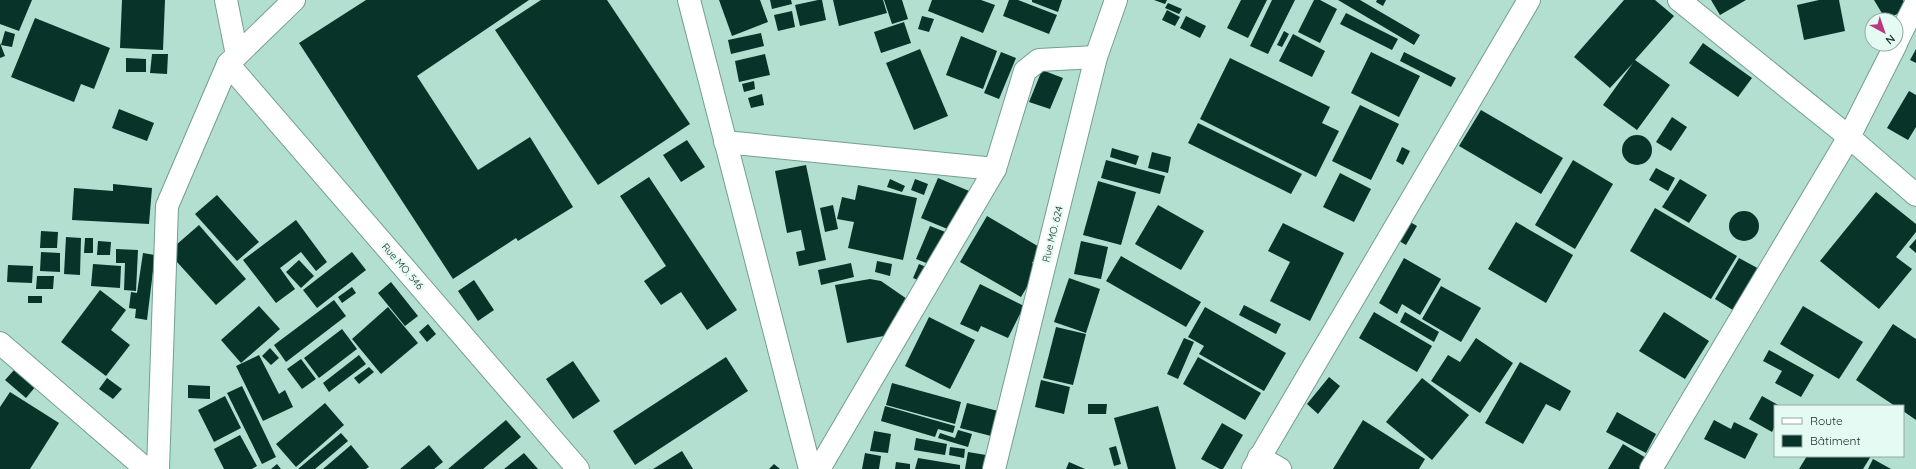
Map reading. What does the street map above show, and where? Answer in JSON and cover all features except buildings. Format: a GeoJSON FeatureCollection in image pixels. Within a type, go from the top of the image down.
{"type":"FeatureCollection","features":[{"type":"Feature","properties":{"kind":"street"},"geometry":{"type":"LineString","coordinates":[[226,0],[232,59]]}},
{"type":"Feature","properties":{"kind":"street"},"geometry":{"type":"LineString","coordinates":[[158,469],[167,206],[232,59],[294,0]]}},
{"type":"Feature","properties":{"kind":"street"},"geometry":{"type":"LineString","coordinates":[[689,0],[810,469]]}},
{"type":"Feature","properties":{"kind":"street","name":"Rue MO. 624"},"geometry":{"type":"LineString","coordinates":[[994,469],[1096,57],[1116,0]]}},
{"type":"Feature","properties":{"kind":"street"},"geometry":{"type":"LineString","coordinates":[[1280,469],[1256,463],[1529,0]]}},
{"type":"Feature","properties":{"kind":"street"},"geometry":{"type":"LineString","coordinates":[[1679,0],[1849,137],[1916,195]]}},
{"type":"Feature","properties":{"kind":"street"},"geometry":{"type":"LineString","coordinates":[[1904,28],[1916,3]]}},
{"type":"Feature","properties":{"kind":"street"},"geometry":{"type":"LineString","coordinates":[[1651,469],[1849,137],[1892,52]]}},
{"type":"Feature","properties":{"kind":"street"},"geometry":{"type":"LineString","coordinates":[[819,469],[995,169],[1025,70],[1039,60],[1096,57]]}},
{"type":"Feature","properties":{"kind":"street","name":"Rue MO. 546"},"geometry":{"type":"LineString","coordinates":[[232,59],[578,469]]}},
{"type":"Feature","properties":{"kind":"street"},"geometry":{"type":"LineString","coordinates":[[726,142],[995,169]]}},
{"type":"Feature","properties":{"kind":"street"},"geometry":{"type":"LineString","coordinates":[[0,343],[146,469]]}}]}
